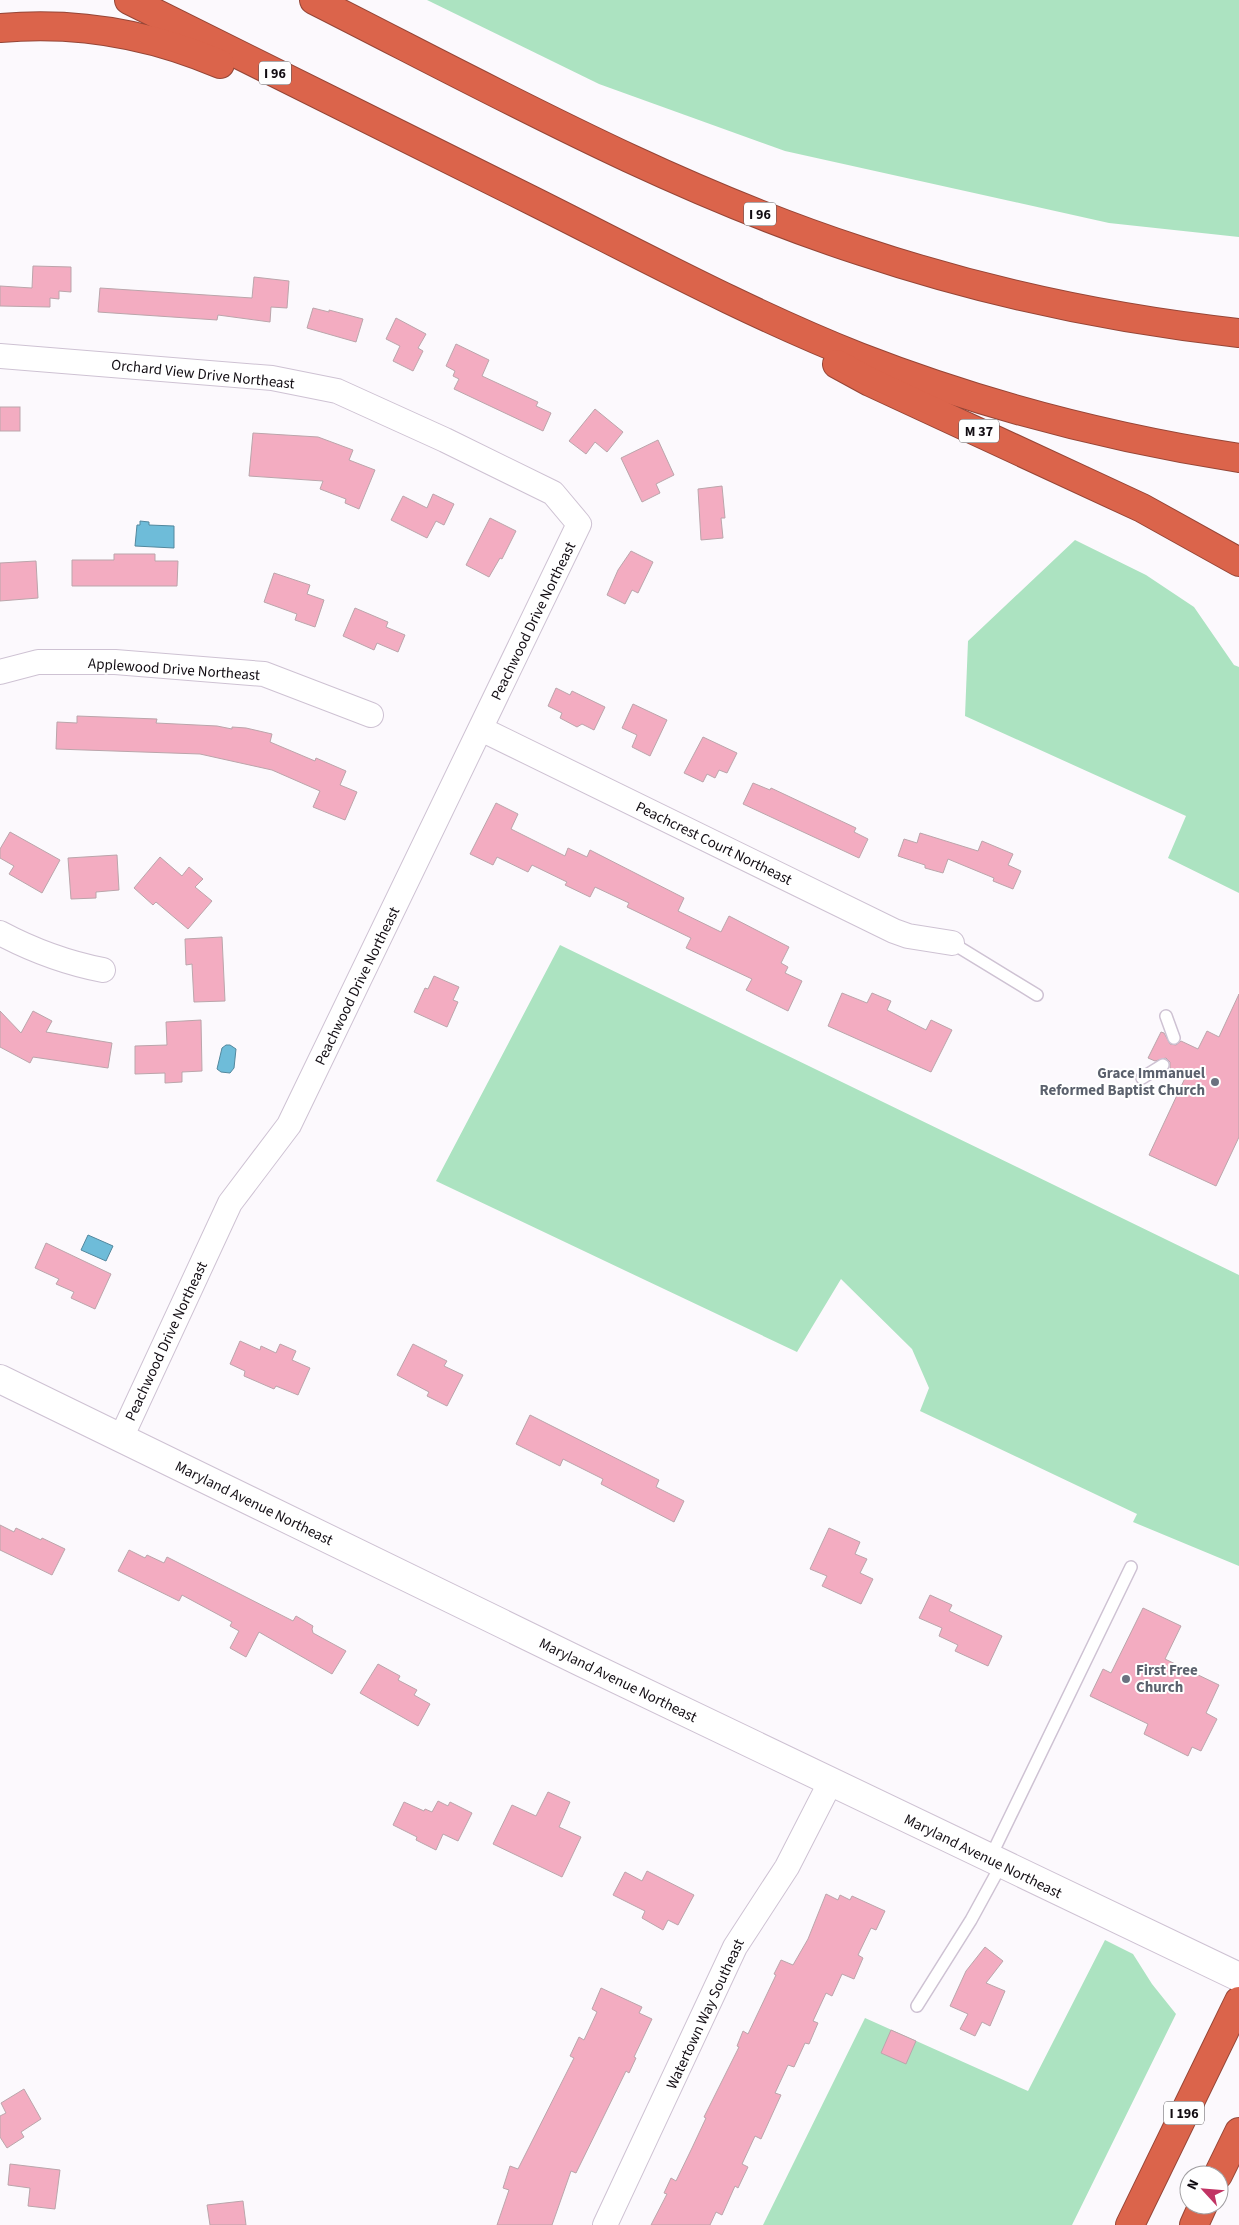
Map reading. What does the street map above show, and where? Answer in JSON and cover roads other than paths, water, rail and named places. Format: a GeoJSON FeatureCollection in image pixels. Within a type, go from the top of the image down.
{"type":"FeatureCollection","features":[{"type":"Feature","properties":{"kind":"highway","name":"I 96"},"geometry":{"type":"LineString","coordinates":[[129,0],[722,295],[822,341],[923,380],[1074,423],[1173,446],[1239,458]]}},
{"type":"Feature","properties":{"kind":"highway","name":"I 96"},"geometry":{"type":"LineString","coordinates":[[314,0],[602,144],[718,196],[858,250],[955,280],[1063,306],[1146,321],[1239,333]]}},
{"type":"Feature","properties":{"kind":"highway"},"geometry":{"type":"LineString","coordinates":[[0,28],[44,25],[82,28],[115,32],[173,46],[421,145]]}},
{"type":"Feature","properties":{"kind":"highway","name":"M 37"},"geometry":{"type":"LineString","coordinates":[[722,295],[870,382],[1142,508],[1239,562]]}},
{"type":"Feature","properties":{"kind":"highway","name":"I 196"},"geometry":{"type":"LineString","coordinates":[[1130,2225],[1239,2001]]}},
{"type":"Feature","properties":{"kind":"highway"},"geometry":{"type":"LineString","coordinates":[[1223,2165],[1239,2132]]}},
{"type":"Feature","properties":{"kind":"street","name":"Orchard View Drive Northeast"},"geometry":{"type":"LineString","coordinates":[[0,356],[272,378],[336,391],[445,440],[553,493],[579,524]]}},
{"type":"Feature","properties":{"kind":"street","name":"Peachwood Drive Northeast"},"geometry":{"type":"LineString","coordinates":[[121,1438],[230,1203],[289,1125],[579,524]]}},
{"type":"Feature","properties":{"kind":"street","name":"Applewood Drive Northeast"},"geometry":{"type":"LineString","coordinates":[[0,672],[38,662],[115,662],[264,674],[371,715]]}},
{"type":"Feature","properties":{"kind":"street","name":"Peachcrest Court Northeast"},"geometry":{"type":"LineString","coordinates":[[481,729],[894,931],[908,936],[952,943]]}},
{"type":"Feature","properties":{"kind":"street"},"geometry":{"type":"LineString","coordinates":[[0,933],[30,947],[81,966],[103,970]]}},
{"type":"Feature","properties":{"kind":"street","name":"Maryland Avenue Northeast"},"geometry":{"type":"LineString","coordinates":[[0,1379],[830,1783],[1239,1977]]}},
{"type":"Feature","properties":{"kind":"street","name":"Watertown Way Southeast"},"geometry":{"type":"LineString","coordinates":[[605,2225],[735,1948],[787,1867],[830,1783]]}},
{"type":"Feature","properties":{"kind":"lane"},"geometry":{"type":"LineString","coordinates":[[952,943],[1037,995]]}},
{"type":"Feature","properties":{"kind":"lane"},"geometry":{"type":"LineString","coordinates":[[1166,1016],[1174,1038]]}},
{"type":"Feature","properties":{"kind":"lane"},"geometry":{"type":"LineString","coordinates":[[1142,1078],[1163,1065]]}},
{"type":"Feature","properties":{"kind":"lane"},"geometry":{"type":"LineString","coordinates":[[917,2006],[971,1920],[1131,1567]]}},
{"type":"Feature","properties":{"kind":"water"},"geometry":{"type":"Polygon","coordinates":[[[140,521],[149,522],[149,525],[174,526],[174,548],[135,546],[137,525],[140,525],[140,521]]]}},
{"type":"Feature","properties":{"kind":"water"},"geometry":{"type":"Polygon","coordinates":[[[226,1045],[236,1049],[234,1068],[230,1073],[221,1072],[217,1069],[222,1048],[226,1045]]]}},
{"type":"Feature","properties":{"kind":"water"},"geometry":{"type":"Polygon","coordinates":[[[88,1235],[113,1246],[106,1261],[81,1250],[88,1235]]]}},
{"type":"Feature","properties":{"kind":"place","name":"Grace Immanuel Reformed Baptist Church"},"geometry":{"type":"Point","coordinates":[1215,1082]}},
{"type":"Feature","properties":{"kind":"place","name":"First Free Church"},"geometry":{"type":"Point","coordinates":[1126,1679]}}]}
